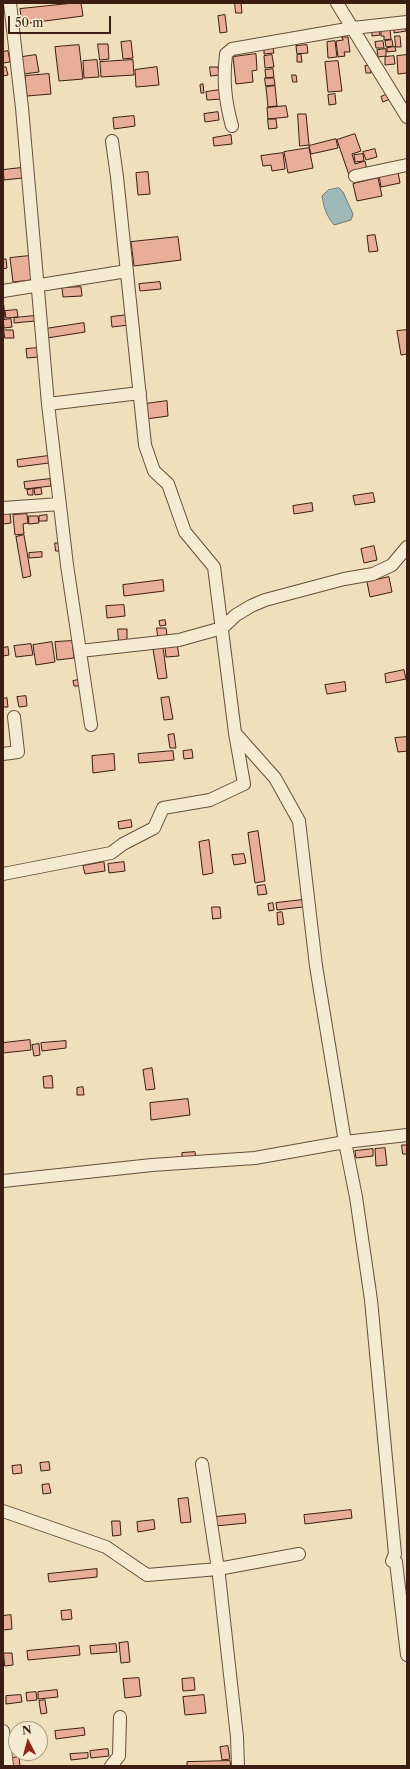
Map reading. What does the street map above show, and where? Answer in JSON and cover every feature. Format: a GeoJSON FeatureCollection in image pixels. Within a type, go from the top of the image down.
{"type":"FeatureCollection","features":[{"type":"Feature","properties":{"kind":"street"},"geometry":{"type":"LineString","coordinates":[[10,3],[22,108],[36,287],[48,404],[60,504],[91,725]]}},
{"type":"Feature","properties":{"kind":"street"},"geometry":{"type":"LineString","coordinates":[[337,3],[406,113]]}},
{"type":"Feature","properties":{"kind":"street"},"geometry":{"type":"LineString","coordinates":[[232,126],[226,105],[223,76],[226,54],[232,49],[353,28],[407,22]]}},
{"type":"Feature","properties":{"kind":"street"},"geometry":{"type":"LineString","coordinates":[[3,874],[111,853],[123,844],[154,828],[163,808],[210,800],[244,784],[235,732],[214,567],[185,532],[168,484],[154,471],[145,445],[112,141]]}},
{"type":"Feature","properties":{"kind":"street"},"geometry":{"type":"LineString","coordinates":[[355,176],[407,165]]}},
{"type":"Feature","properties":{"kind":"street"},"geometry":{"type":"LineString","coordinates":[[3,291],[36,287],[127,271]]}},
{"type":"Feature","properties":{"kind":"street"},"geometry":{"type":"LineString","coordinates":[[48,404],[140,393]]}},
{"type":"Feature","properties":{"kind":"street"},"geometry":{"type":"LineString","coordinates":[[3,508],[60,504]]}},
{"type":"Feature","properties":{"kind":"street"},"geometry":{"type":"LineString","coordinates":[[80,652],[179,640],[222,628],[236,615],[265,600],[344,579],[373,574],[392,565],[407,547]]}},
{"type":"Feature","properties":{"kind":"street"},"geometry":{"type":"LineString","coordinates":[[3,754],[18,752],[14,717]]}},
{"type":"Feature","properties":{"kind":"street"},"geometry":{"type":"LineString","coordinates":[[235,732],[274,778],[299,821],[316,966],[345,1142],[356,1197],[371,1300],[395,1554],[392,1560],[396,1562],[407,1655]]}},
{"type":"Feature","properties":{"kind":"street"},"geometry":{"type":"LineString","coordinates":[[3,1182],[152,1165],[255,1158],[345,1142],[407,1135]]}},
{"type":"Feature","properties":{"kind":"street"},"geometry":{"type":"LineString","coordinates":[[202,1464],[218,1569],[237,1738],[238,1766]]}},
{"type":"Feature","properties":{"kind":"street"},"geometry":{"type":"LineString","coordinates":[[3,1511],[106,1547],[147,1575],[218,1569],[299,1554]]}},
{"type":"Feature","properties":{"kind":"street"},"geometry":{"type":"LineString","coordinates":[[111,1766],[119,1756],[120,1717]]}},
{"type":"Feature","properties":{"kind":"street"},"geometry":{"type":"LineString","coordinates":[[3,1731],[7,1766]]}},
{"type":"Feature","properties":{"kind":"water"},"geometry":{"type":"Polygon","coordinates":[[[339,188],[343,192],[353,214],[351,220],[334,225],[326,211],[322,196],[328,190],[339,188]]]}},
{"type":"Feature","properties":{"kind":"building"},"geometry":{"type":"Polygon","coordinates":[[[81,3],[83,16],[22,24],[20,9],[81,3]]]}},
{"type":"Feature","properties":{"kind":"building"},"geometry":{"type":"Polygon","coordinates":[[[235,3],[241,3],[242,13],[236,13],[235,3]]]}},
{"type":"Feature","properties":{"kind":"building"},"geometry":{"type":"Polygon","coordinates":[[[225,15],[227,32],[220,33],[218,16],[225,15]]]}},
{"type":"Feature","properties":{"kind":"building"},"geometry":{"type":"Polygon","coordinates":[[[405,26],[406,31],[394,33],[394,27],[405,26]]]}},
{"type":"Feature","properties":{"kind":"building"},"geometry":{"type":"Polygon","coordinates":[[[379,28],[380,35],[372,36],[372,29],[379,28]]]}},
{"type":"Feature","properties":{"kind":"building"},"geometry":{"type":"Polygon","coordinates":[[[390,29],[391,39],[384,40],[384,36],[381,36],[381,30],[390,29]]]}},
{"type":"Feature","properties":{"kind":"building"},"geometry":{"type":"Polygon","coordinates":[[[395,36],[400,36],[401,47],[396,47],[395,36]]]}},
{"type":"Feature","properties":{"kind":"building"},"geometry":{"type":"Polygon","coordinates":[[[342,37],[348,37],[350,52],[344,52],[345,56],[338,57],[336,41],[343,40],[342,37]]]}},
{"type":"Feature","properties":{"kind":"building"},"geometry":{"type":"Polygon","coordinates":[[[392,40],[393,46],[386,47],[385,41],[392,40]]]}},
{"type":"Feature","properties":{"kind":"building"},"geometry":{"type":"Polygon","coordinates":[[[131,41],[133,58],[123,59],[121,42],[131,41]]]}},
{"type":"Feature","properties":{"kind":"building"},"geometry":{"type":"Polygon","coordinates":[[[335,41],[337,57],[328,58],[327,42],[335,41]]]}},
{"type":"Feature","properties":{"kind":"building"},"geometry":{"type":"Polygon","coordinates":[[[383,41],[384,48],[376,48],[375,42],[383,41]]]}},
{"type":"Feature","properties":{"kind":"building"},"geometry":{"type":"Polygon","coordinates":[[[98,44],[108,44],[109,59],[100,60],[98,44]]]}},
{"type":"Feature","properties":{"kind":"building"},"geometry":{"type":"Polygon","coordinates":[[[79,45],[83,79],[59,81],[55,47],[79,45]]]}},
{"type":"Feature","properties":{"kind":"building"},"geometry":{"type":"Polygon","coordinates":[[[307,45],[308,53],[297,54],[296,46],[307,45]]]}},
{"type":"Feature","properties":{"kind":"building"},"geometry":{"type":"Polygon","coordinates":[[[395,47],[396,51],[387,52],[387,48],[395,47]]]}},
{"type":"Feature","properties":{"kind":"building"},"geometry":{"type":"Polygon","coordinates":[[[273,48],[274,53],[264,54],[264,49],[273,48]]]}},
{"type":"Feature","properties":{"kind":"building"},"geometry":{"type":"Polygon","coordinates":[[[386,49],[386,56],[378,57],[377,50],[386,49]]]}},
{"type":"Feature","properties":{"kind":"building"},"geometry":{"type":"Polygon","coordinates":[[[8,51],[10,62],[3,63],[3,52],[8,51]]]}},
{"type":"Feature","properties":{"kind":"building"},"geometry":{"type":"Polygon","coordinates":[[[256,54],[257,70],[252,71],[253,82],[236,84],[233,57],[256,54]]]}},
{"type":"Feature","properties":{"kind":"building"},"geometry":{"type":"Polygon","coordinates":[[[301,54],[302,62],[297,62],[297,55],[301,54]]]}},
{"type":"Feature","properties":{"kind":"building"},"geometry":{"type":"Polygon","coordinates":[[[36,55],[39,72],[24,74],[22,57],[36,55]]]}},
{"type":"Feature","properties":{"kind":"building"},"geometry":{"type":"Polygon","coordinates":[[[272,55],[274,67],[265,68],[264,56],[272,55]]]}},
{"type":"Feature","properties":{"kind":"building"},"geometry":{"type":"Polygon","coordinates":[[[407,55],[407,73],[398,74],[397,56],[407,55]]]}},
{"type":"Feature","properties":{"kind":"building"},"geometry":{"type":"Polygon","coordinates":[[[394,56],[395,64],[385,65],[385,57],[394,56]]]}},
{"type":"Feature","properties":{"kind":"building"},"geometry":{"type":"Polygon","coordinates":[[[97,60],[99,77],[84,78],[83,61],[97,60]]]}},
{"type":"Feature","properties":{"kind":"building"},"geometry":{"type":"Polygon","coordinates":[[[133,60],[134,75],[101,77],[100,62],[133,60]]]}},
{"type":"Feature","properties":{"kind":"building"},"geometry":{"type":"Polygon","coordinates":[[[338,61],[342,91],[328,92],[325,62],[338,61]]]}},
{"type":"Feature","properties":{"kind":"building"},"geometry":{"type":"Polygon","coordinates":[[[370,65],[371,73],[366,73],[365,66],[370,65]]]}},
{"type":"Feature","properties":{"kind":"building"},"geometry":{"type":"Polygon","coordinates":[[[6,67],[8,75],[3,76],[3,68],[6,67]]]}},
{"type":"Feature","properties":{"kind":"building"},"geometry":{"type":"Polygon","coordinates":[[[157,67],[159,85],[136,87],[135,70],[157,67]]]}},
{"type":"Feature","properties":{"kind":"building"},"geometry":{"type":"Polygon","coordinates":[[[210,67],[218,67],[219,75],[211,76],[210,67]]]}},
{"type":"Feature","properties":{"kind":"building"},"geometry":{"type":"Polygon","coordinates":[[[273,69],[274,77],[266,78],[265,70],[273,69]]]}},
{"type":"Feature","properties":{"kind":"building"},"geometry":{"type":"Polygon","coordinates":[[[49,74],[51,94],[27,96],[25,76],[49,74]]]}},
{"type":"Feature","properties":{"kind":"building"},"geometry":{"type":"Polygon","coordinates":[[[292,75],[296,75],[297,82],[293,82],[292,75]]]}},
{"type":"Feature","properties":{"kind":"building"},"geometry":{"type":"Polygon","coordinates":[[[265,78],[274,78],[275,85],[266,86],[265,78]]]}},
{"type":"Feature","properties":{"kind":"building"},"geometry":{"type":"Polygon","coordinates":[[[203,84],[204,93],[201,93],[200,85],[203,84]]]}},
{"type":"Feature","properties":{"kind":"building"},"geometry":{"type":"Polygon","coordinates":[[[275,86],[277,106],[268,107],[266,87],[275,86]]]}},
{"type":"Feature","properties":{"kind":"building"},"geometry":{"type":"Polygon","coordinates":[[[220,90],[221,99],[207,100],[206,92],[220,90]]]}},
{"type":"Feature","properties":{"kind":"building"},"geometry":{"type":"Polygon","coordinates":[[[335,94],[336,104],[329,105],[328,95],[335,94]]]}},
{"type":"Feature","properties":{"kind":"building"},"geometry":{"type":"Polygon","coordinates":[[[388,94],[390,99],[383,102],[381,97],[388,94]]]}},
{"type":"Feature","properties":{"kind":"building"},"geometry":{"type":"Polygon","coordinates":[[[286,106],[288,117],[268,119],[267,108],[286,106]]]}},
{"type":"Feature","properties":{"kind":"building"},"geometry":{"type":"Polygon","coordinates":[[[218,112],[219,120],[205,122],[204,114],[218,112]]]}},
{"type":"Feature","properties":{"kind":"building"},"geometry":{"type":"Polygon","coordinates":[[[298,114],[306,114],[309,145],[300,146],[298,114]]]}},
{"type":"Feature","properties":{"kind":"building"},"geometry":{"type":"Polygon","coordinates":[[[134,116],[135,126],[114,129],[113,118],[134,116]]]}},
{"type":"Feature","properties":{"kind":"building"},"geometry":{"type":"Polygon","coordinates":[[[268,119],[276,119],[277,128],[269,129],[268,119]]]}},
{"type":"Feature","properties":{"kind":"building"},"geometry":{"type":"Polygon","coordinates":[[[355,134],[361,151],[352,154],[355,164],[365,161],[367,170],[349,175],[337,140],[355,134]]]}},
{"type":"Feature","properties":{"kind":"building"},"geometry":{"type":"Polygon","coordinates":[[[231,135],[232,144],[214,146],[213,138],[231,135]]]}},
{"type":"Feature","properties":{"kind":"building"},"geometry":{"type":"Polygon","coordinates":[[[336,139],[338,148],[311,154],[309,146],[336,139]]]}},
{"type":"Feature","properties":{"kind":"building"},"geometry":{"type":"Polygon","coordinates":[[[309,148],[313,168],[288,173],[284,152],[309,148]]]}},
{"type":"Feature","properties":{"kind":"building"},"geometry":{"type":"Polygon","coordinates":[[[375,149],[377,157],[366,160],[363,152],[375,149]]]}},
{"type":"Feature","properties":{"kind":"building"},"geometry":{"type":"Polygon","coordinates":[[[283,153],[285,169],[272,171],[271,165],[263,166],[261,156],[283,153]]]}},
{"type":"Feature","properties":{"kind":"building"},"geometry":{"type":"Polygon","coordinates":[[[363,154],[364,161],[355,162],[354,155],[363,154]]]}},
{"type":"Feature","properties":{"kind":"building"},"geometry":{"type":"Polygon","coordinates":[[[21,168],[22,178],[4,180],[3,170],[21,168]]]}},
{"type":"Feature","properties":{"kind":"building"},"geometry":{"type":"Polygon","coordinates":[[[148,172],[150,194],[138,195],[136,173],[148,172]]]}},
{"type":"Feature","properties":{"kind":"building"},"geometry":{"type":"Polygon","coordinates":[[[398,172],[400,183],[381,187],[379,175],[398,172]]]}},
{"type":"Feature","properties":{"kind":"building"},"geometry":{"type":"Polygon","coordinates":[[[378,178],[382,196],[357,201],[353,184],[378,178]]]}},
{"type":"Feature","properties":{"kind":"building"},"geometry":{"type":"Polygon","coordinates":[[[375,235],[378,251],[369,252],[367,236],[375,235]]]}},
{"type":"Feature","properties":{"kind":"building"},"geometry":{"type":"Polygon","coordinates":[[[178,237],[181,260],[134,266],[131,242],[178,237]]]}},
{"type":"Feature","properties":{"kind":"building"},"geometry":{"type":"Polygon","coordinates":[[[29,256],[32,280],[13,282],[10,258],[29,256]]]}},
{"type":"Feature","properties":{"kind":"building"},"geometry":{"type":"Polygon","coordinates":[[[3,259],[6,259],[7,268],[3,269],[3,259]]]}},
{"type":"Feature","properties":{"kind":"building"},"geometry":{"type":"Polygon","coordinates":[[[160,282],[161,289],[140,291],[139,284],[160,282]]]}},
{"type":"Feature","properties":{"kind":"building"},"geometry":{"type":"Polygon","coordinates":[[[81,287],[82,296],[63,297],[62,288],[81,287]]]}},
{"type":"Feature","properties":{"kind":"building"},"geometry":{"type":"Polygon","coordinates":[[[3,298],[5,318],[3,319],[3,298]]]}},
{"type":"Feature","properties":{"kind":"building"},"geometry":{"type":"Polygon","coordinates":[[[17,310],[18,317],[6,318],[5,311],[17,310]]]}},
{"type":"Feature","properties":{"kind":"building"},"geometry":{"type":"Polygon","coordinates":[[[128,315],[129,325],[112,327],[111,317],[128,315]]]}},
{"type":"Feature","properties":{"kind":"building"},"geometry":{"type":"Polygon","coordinates":[[[34,316],[35,321],[14,323],[14,318],[34,316]]]}},
{"type":"Feature","properties":{"kind":"building"},"geometry":{"type":"Polygon","coordinates":[[[11,319],[12,327],[4,328],[3,320],[11,319]]]}},
{"type":"Feature","properties":{"kind":"building"},"geometry":{"type":"Polygon","coordinates":[[[84,323],[85,332],[47,338],[45,329],[84,323]]]}},
{"type":"Feature","properties":{"kind":"building"},"geometry":{"type":"Polygon","coordinates":[[[4,330],[13,330],[14,338],[5,338],[4,330]]]}},
{"type":"Feature","properties":{"kind":"building"},"geometry":{"type":"Polygon","coordinates":[[[407,330],[407,354],[401,355],[397,331],[407,330]]]}},
{"type":"Feature","properties":{"kind":"building"},"geometry":{"type":"Polygon","coordinates":[[[37,348],[38,357],[27,358],[26,349],[37,348]]]}},
{"type":"Feature","properties":{"kind":"building"},"geometry":{"type":"Polygon","coordinates":[[[167,401],[168,416],[146,419],[145,404],[167,401]]]}},
{"type":"Feature","properties":{"kind":"building"},"geometry":{"type":"Polygon","coordinates":[[[48,456],[49,463],[18,467],[17,460],[48,456]]]}},
{"type":"Feature","properties":{"kind":"building"},"geometry":{"type":"Polygon","coordinates":[[[50,479],[51,486],[25,489],[24,482],[50,479]]]}},
{"type":"Feature","properties":{"kind":"building"},"geometry":{"type":"Polygon","coordinates":[[[41,488],[42,494],[35,495],[34,489],[41,488]]]}},
{"type":"Feature","properties":{"kind":"building"},"geometry":{"type":"Polygon","coordinates":[[[33,489],[33,495],[28,495],[27,490],[33,489]]]}},
{"type":"Feature","properties":{"kind":"building"},"geometry":{"type":"Polygon","coordinates":[[[373,493],[375,502],[355,505],[353,496],[373,493]]]}},
{"type":"Feature","properties":{"kind":"building"},"geometry":{"type":"Polygon","coordinates":[[[312,503],[313,511],[294,514],[293,506],[312,503]]]}},
{"type":"Feature","properties":{"kind":"building"},"geometry":{"type":"Polygon","coordinates":[[[10,513],[11,523],[3,524],[3,514],[10,513]]]}},
{"type":"Feature","properties":{"kind":"building"},"geometry":{"type":"Polygon","coordinates":[[[27,514],[28,523],[23,524],[24,534],[15,535],[13,515],[27,514]]]}},
{"type":"Feature","properties":{"kind":"building"},"geometry":{"type":"Polygon","coordinates":[[[47,515],[47,521],[39,521],[39,516],[47,515]]]}},
{"type":"Feature","properties":{"kind":"building"},"geometry":{"type":"Polygon","coordinates":[[[29,516],[38,516],[39,523],[29,524],[29,516]]]}},
{"type":"Feature","properties":{"kind":"building"},"geometry":{"type":"Polygon","coordinates":[[[24,535],[31,576],[23,578],[16,537],[24,535]]]}},
{"type":"Feature","properties":{"kind":"building"},"geometry":{"type":"Polygon","coordinates":[[[55,543],[59,543],[59,551],[56,551],[55,543]]]}},
{"type":"Feature","properties":{"kind":"building"},"geometry":{"type":"Polygon","coordinates":[[[374,546],[377,560],[364,563],[361,549],[374,546]]]}},
{"type":"Feature","properties":{"kind":"building"},"geometry":{"type":"Polygon","coordinates":[[[42,552],[42,557],[29,558],[29,553],[42,552]]]}},
{"type":"Feature","properties":{"kind":"building"},"geometry":{"type":"Polygon","coordinates":[[[389,577],[392,592],[370,597],[367,582],[389,577]]]}},
{"type":"Feature","properties":{"kind":"building"},"geometry":{"type":"Polygon","coordinates":[[[163,580],[164,591],[124,596],[123,585],[163,580]]]}},
{"type":"Feature","properties":{"kind":"building"},"geometry":{"type":"Polygon","coordinates":[[[124,605],[125,616],[107,618],[106,606],[124,605]]]}},
{"type":"Feature","properties":{"kind":"building"},"geometry":{"type":"Polygon","coordinates":[[[165,620],[166,625],[160,626],[159,621],[165,620]]]}},
{"type":"Feature","properties":{"kind":"building"},"geometry":{"type":"Polygon","coordinates":[[[157,628],[166,628],[167,635],[158,636],[157,628]]]}},
{"type":"Feature","properties":{"kind":"building"},"geometry":{"type":"Polygon","coordinates":[[[118,629],[127,629],[127,640],[119,641],[118,629]]]}},
{"type":"Feature","properties":{"kind":"building"},"geometry":{"type":"Polygon","coordinates":[[[72,641],[74,658],[57,660],[55,642],[72,641]]]}},
{"type":"Feature","properties":{"kind":"building"},"geometry":{"type":"Polygon","coordinates":[[[52,642],[55,662],[36,665],[33,645],[52,642]]]}},
{"type":"Feature","properties":{"kind":"building"},"geometry":{"type":"Polygon","coordinates":[[[31,644],[33,655],[16,657],[14,646],[31,644]]]}},
{"type":"Feature","properties":{"kind":"building"},"geometry":{"type":"Polygon","coordinates":[[[177,644],[179,656],[166,657],[165,646],[177,644]]]}},
{"type":"Feature","properties":{"kind":"building"},"geometry":{"type":"Polygon","coordinates":[[[8,647],[9,655],[3,656],[3,648],[8,647]]]}},
{"type":"Feature","properties":{"kind":"building"},"geometry":{"type":"Polygon","coordinates":[[[163,647],[167,678],[158,679],[153,649],[163,647]]]}},
{"type":"Feature","properties":{"kind":"building"},"geometry":{"type":"Polygon","coordinates":[[[404,670],[406,679],[386,683],[385,674],[404,670]]]}},
{"type":"Feature","properties":{"kind":"building"},"geometry":{"type":"Polygon","coordinates":[[[78,680],[79,686],[74,686],[73,681],[78,680]]]}},
{"type":"Feature","properties":{"kind":"building"},"geometry":{"type":"Polygon","coordinates":[[[345,682],[346,691],[327,694],[325,685],[345,682]]]}},
{"type":"Feature","properties":{"kind":"building"},"geometry":{"type":"Polygon","coordinates":[[[26,696],[27,706],[19,707],[17,697],[26,696]]]}},
{"type":"Feature","properties":{"kind":"building"},"geometry":{"type":"Polygon","coordinates":[[[169,697],[173,719],[164,720],[161,698],[169,697]]]}},
{"type":"Feature","properties":{"kind":"building"},"geometry":{"type":"Polygon","coordinates":[[[7,698],[8,707],[3,707],[3,699],[7,698]]]}},
{"type":"Feature","properties":{"kind":"building"},"geometry":{"type":"Polygon","coordinates":[[[174,734],[176,748],[170,748],[168,735],[174,734]]]}},
{"type":"Feature","properties":{"kind":"building"},"geometry":{"type":"Polygon","coordinates":[[[407,737],[407,751],[398,752],[395,738],[407,737]]]}},
{"type":"Feature","properties":{"kind":"building"},"geometry":{"type":"Polygon","coordinates":[[[192,750],[193,758],[184,759],[183,751],[192,750]]]}},
{"type":"Feature","properties":{"kind":"building"},"geometry":{"type":"Polygon","coordinates":[[[173,751],[174,760],[139,763],[138,754],[173,751]]]}},
{"type":"Feature","properties":{"kind":"building"},"geometry":{"type":"Polygon","coordinates":[[[114,754],[115,770],[93,773],[92,756],[114,754]]]}},
{"type":"Feature","properties":{"kind":"building"},"geometry":{"type":"Polygon","coordinates":[[[131,820],[132,827],[119,829],[118,822],[131,820]]]}},
{"type":"Feature","properties":{"kind":"building"},"geometry":{"type":"Polygon","coordinates":[[[258,831],[265,881],[255,883],[248,833],[258,831]]]}},
{"type":"Feature","properties":{"kind":"building"},"geometry":{"type":"Polygon","coordinates":[[[209,840],[213,873],[203,875],[199,842],[209,840]]]}},
{"type":"Feature","properties":{"kind":"building"},"geometry":{"type":"Polygon","coordinates":[[[244,854],[246,863],[234,865],[232,855],[244,854]]]}},
{"type":"Feature","properties":{"kind":"building"},"geometry":{"type":"Polygon","coordinates":[[[104,862],[105,871],[85,874],[83,866],[104,862]]]}},
{"type":"Feature","properties":{"kind":"building"},"geometry":{"type":"Polygon","coordinates":[[[124,862],[125,871],[109,873],[108,864],[124,862]]]}},
{"type":"Feature","properties":{"kind":"building"},"geometry":{"type":"Polygon","coordinates":[[[265,885],[267,894],[258,895],[257,886],[265,885]]]}},
{"type":"Feature","properties":{"kind":"building"},"geometry":{"type":"Polygon","coordinates":[[[302,900],[303,907],[277,910],[276,903],[302,900]]]}},
{"type":"Feature","properties":{"kind":"building"},"geometry":{"type":"Polygon","coordinates":[[[273,903],[274,910],[269,911],[268,904],[273,903]]]}},
{"type":"Feature","properties":{"kind":"building"},"geometry":{"type":"Polygon","coordinates":[[[212,907],[220,907],[221,918],[213,919],[212,907]]]}},
{"type":"Feature","properties":{"kind":"building"},"geometry":{"type":"Polygon","coordinates":[[[282,912],[284,924],[278,925],[277,913],[282,912]]]}},
{"type":"Feature","properties":{"kind":"building"},"geometry":{"type":"Polygon","coordinates":[[[30,1040],[31,1050],[3,1053],[3,1043],[30,1040]]]}},
{"type":"Feature","properties":{"kind":"building"},"geometry":{"type":"Polygon","coordinates":[[[66,1041],[66,1048],[42,1051],[41,1043],[66,1041]]]}},
{"type":"Feature","properties":{"kind":"building"},"geometry":{"type":"Polygon","coordinates":[[[39,1044],[40,1055],[34,1056],[32,1045],[39,1044]]]}},
{"type":"Feature","properties":{"kind":"building"},"geometry":{"type":"Polygon","coordinates":[[[152,1068],[155,1089],[146,1090],[143,1070],[152,1068]]]}},
{"type":"Feature","properties":{"kind":"building"},"geometry":{"type":"Polygon","coordinates":[[[52,1076],[53,1088],[44,1088],[43,1077],[52,1076]]]}},
{"type":"Feature","properties":{"kind":"building"},"geometry":{"type":"Polygon","coordinates":[[[83,1087],[84,1095],[77,1095],[77,1088],[83,1087]]]}},
{"type":"Feature","properties":{"kind":"building"},"geometry":{"type":"Polygon","coordinates":[[[188,1099],[190,1115],[151,1120],[150,1103],[188,1099]]]}},
{"type":"Feature","properties":{"kind":"building"},"geometry":{"type":"Polygon","coordinates":[[[402,1145],[407,1145],[407,1154],[403,1154],[402,1145]]]}},
{"type":"Feature","properties":{"kind":"building"},"geometry":{"type":"Polygon","coordinates":[[[385,1148],[387,1165],[376,1166],[375,1149],[385,1148]]]}},
{"type":"Feature","properties":{"kind":"building"},"geometry":{"type":"Polygon","coordinates":[[[373,1149],[373,1156],[356,1158],[355,1151],[373,1149]]]}},
{"type":"Feature","properties":{"kind":"building"},"geometry":{"type":"Polygon","coordinates":[[[195,1152],[196,1159],[182,1161],[182,1153],[195,1152]]]}},
{"type":"Feature","properties":{"kind":"building"},"geometry":{"type":"Polygon","coordinates":[[[49,1462],[50,1470],[41,1471],[40,1463],[49,1462]]]}},
{"type":"Feature","properties":{"kind":"building"},"geometry":{"type":"Polygon","coordinates":[[[21,1465],[22,1473],[13,1474],[12,1466],[21,1465]]]}},
{"type":"Feature","properties":{"kind":"building"},"geometry":{"type":"Polygon","coordinates":[[[49,1484],[51,1493],[43,1494],[42,1485],[49,1484]]]}},
{"type":"Feature","properties":{"kind":"building"},"geometry":{"type":"Polygon","coordinates":[[[188,1498],[191,1522],[181,1523],[178,1499],[188,1498]]]}},
{"type":"Feature","properties":{"kind":"building"},"geometry":{"type":"Polygon","coordinates":[[[351,1510],[352,1518],[305,1524],[304,1515],[351,1510]]]}},
{"type":"Feature","properties":{"kind":"building"},"geometry":{"type":"Polygon","coordinates":[[[245,1514],[246,1523],[216,1526],[215,1517],[245,1514]]]}},
{"type":"Feature","properties":{"kind":"building"},"geometry":{"type":"Polygon","coordinates":[[[154,1520],[155,1529],[138,1532],[137,1522],[154,1520]]]}},
{"type":"Feature","properties":{"kind":"building"},"geometry":{"type":"Polygon","coordinates":[[[112,1521],[120,1521],[121,1535],[113,1536],[112,1521]]]}},
{"type":"Feature","properties":{"kind":"building"},"geometry":{"type":"Polygon","coordinates":[[[97,1569],[97,1577],[49,1582],[48,1574],[97,1569]]]}},
{"type":"Feature","properties":{"kind":"building"},"geometry":{"type":"Polygon","coordinates":[[[71,1610],[72,1619],[62,1620],[61,1611],[71,1610]]]}},
{"type":"Feature","properties":{"kind":"building"},"geometry":{"type":"Polygon","coordinates":[[[11,1615],[12,1629],[3,1630],[3,1616],[11,1615]]]}},
{"type":"Feature","properties":{"kind":"building"},"geometry":{"type":"Polygon","coordinates":[[[128,1642],[130,1662],[121,1663],[119,1643],[128,1642]]]}},
{"type":"Feature","properties":{"kind":"building"},"geometry":{"type":"Polygon","coordinates":[[[116,1644],[117,1652],[91,1654],[90,1646],[116,1644]]]}},
{"type":"Feature","properties":{"kind":"building"},"geometry":{"type":"Polygon","coordinates":[[[79,1646],[80,1655],[28,1660],[27,1651],[79,1646]]]}},
{"type":"Feature","properties":{"kind":"building"},"geometry":{"type":"Polygon","coordinates":[[[4,1653],[12,1653],[13,1665],[5,1666],[4,1653]]]}},
{"type":"Feature","properties":{"kind":"building"},"geometry":{"type":"Polygon","coordinates":[[[139,1678],[141,1696],[125,1698],[123,1679],[139,1678]]]}},
{"type":"Feature","properties":{"kind":"building"},"geometry":{"type":"Polygon","coordinates":[[[194,1678],[195,1690],[183,1691],[182,1679],[194,1678]]]}},
{"type":"Feature","properties":{"kind":"building"},"geometry":{"type":"Polygon","coordinates":[[[57,1690],[58,1697],[38,1699],[38,1692],[57,1690]]]}},
{"type":"Feature","properties":{"kind":"building"},"geometry":{"type":"Polygon","coordinates":[[[36,1692],[37,1700],[27,1701],[26,1693],[36,1692]]]}},
{"type":"Feature","properties":{"kind":"building"},"geometry":{"type":"Polygon","coordinates":[[[21,1695],[22,1702],[6,1704],[6,1696],[21,1695]]]}},
{"type":"Feature","properties":{"kind":"building"},"geometry":{"type":"Polygon","coordinates":[[[204,1695],[206,1713],[185,1715],[183,1697],[204,1695]]]}},
{"type":"Feature","properties":{"kind":"building"},"geometry":{"type":"Polygon","coordinates":[[[45,1700],[47,1713],[41,1714],[39,1701],[45,1700]]]}},
{"type":"Feature","properties":{"kind":"building"},"geometry":{"type":"Polygon","coordinates":[[[84,1728],[85,1735],[56,1739],[55,1731],[84,1728]]]}},
{"type":"Feature","properties":{"kind":"building"},"geometry":{"type":"Polygon","coordinates":[[[228,1746],[230,1759],[222,1760],[220,1747],[228,1746]]]}},
{"type":"Feature","properties":{"kind":"building"},"geometry":{"type":"Polygon","coordinates":[[[108,1749],[109,1756],[91,1758],[90,1751],[108,1749]]]}},
{"type":"Feature","properties":{"kind":"building"},"geometry":{"type":"Polygon","coordinates":[[[88,1753],[88,1758],[71,1760],[70,1754],[88,1753]]]}},
{"type":"Feature","properties":{"kind":"building"},"geometry":{"type":"Polygon","coordinates":[[[12,1761],[19,1761],[20,1766],[13,1766],[12,1761]]]}},
{"type":"Feature","properties":{"kind":"building"},"geometry":{"type":"Polygon","coordinates":[[[230,1761],[231,1766],[187,1766],[187,1762],[230,1761]]]}}]}
